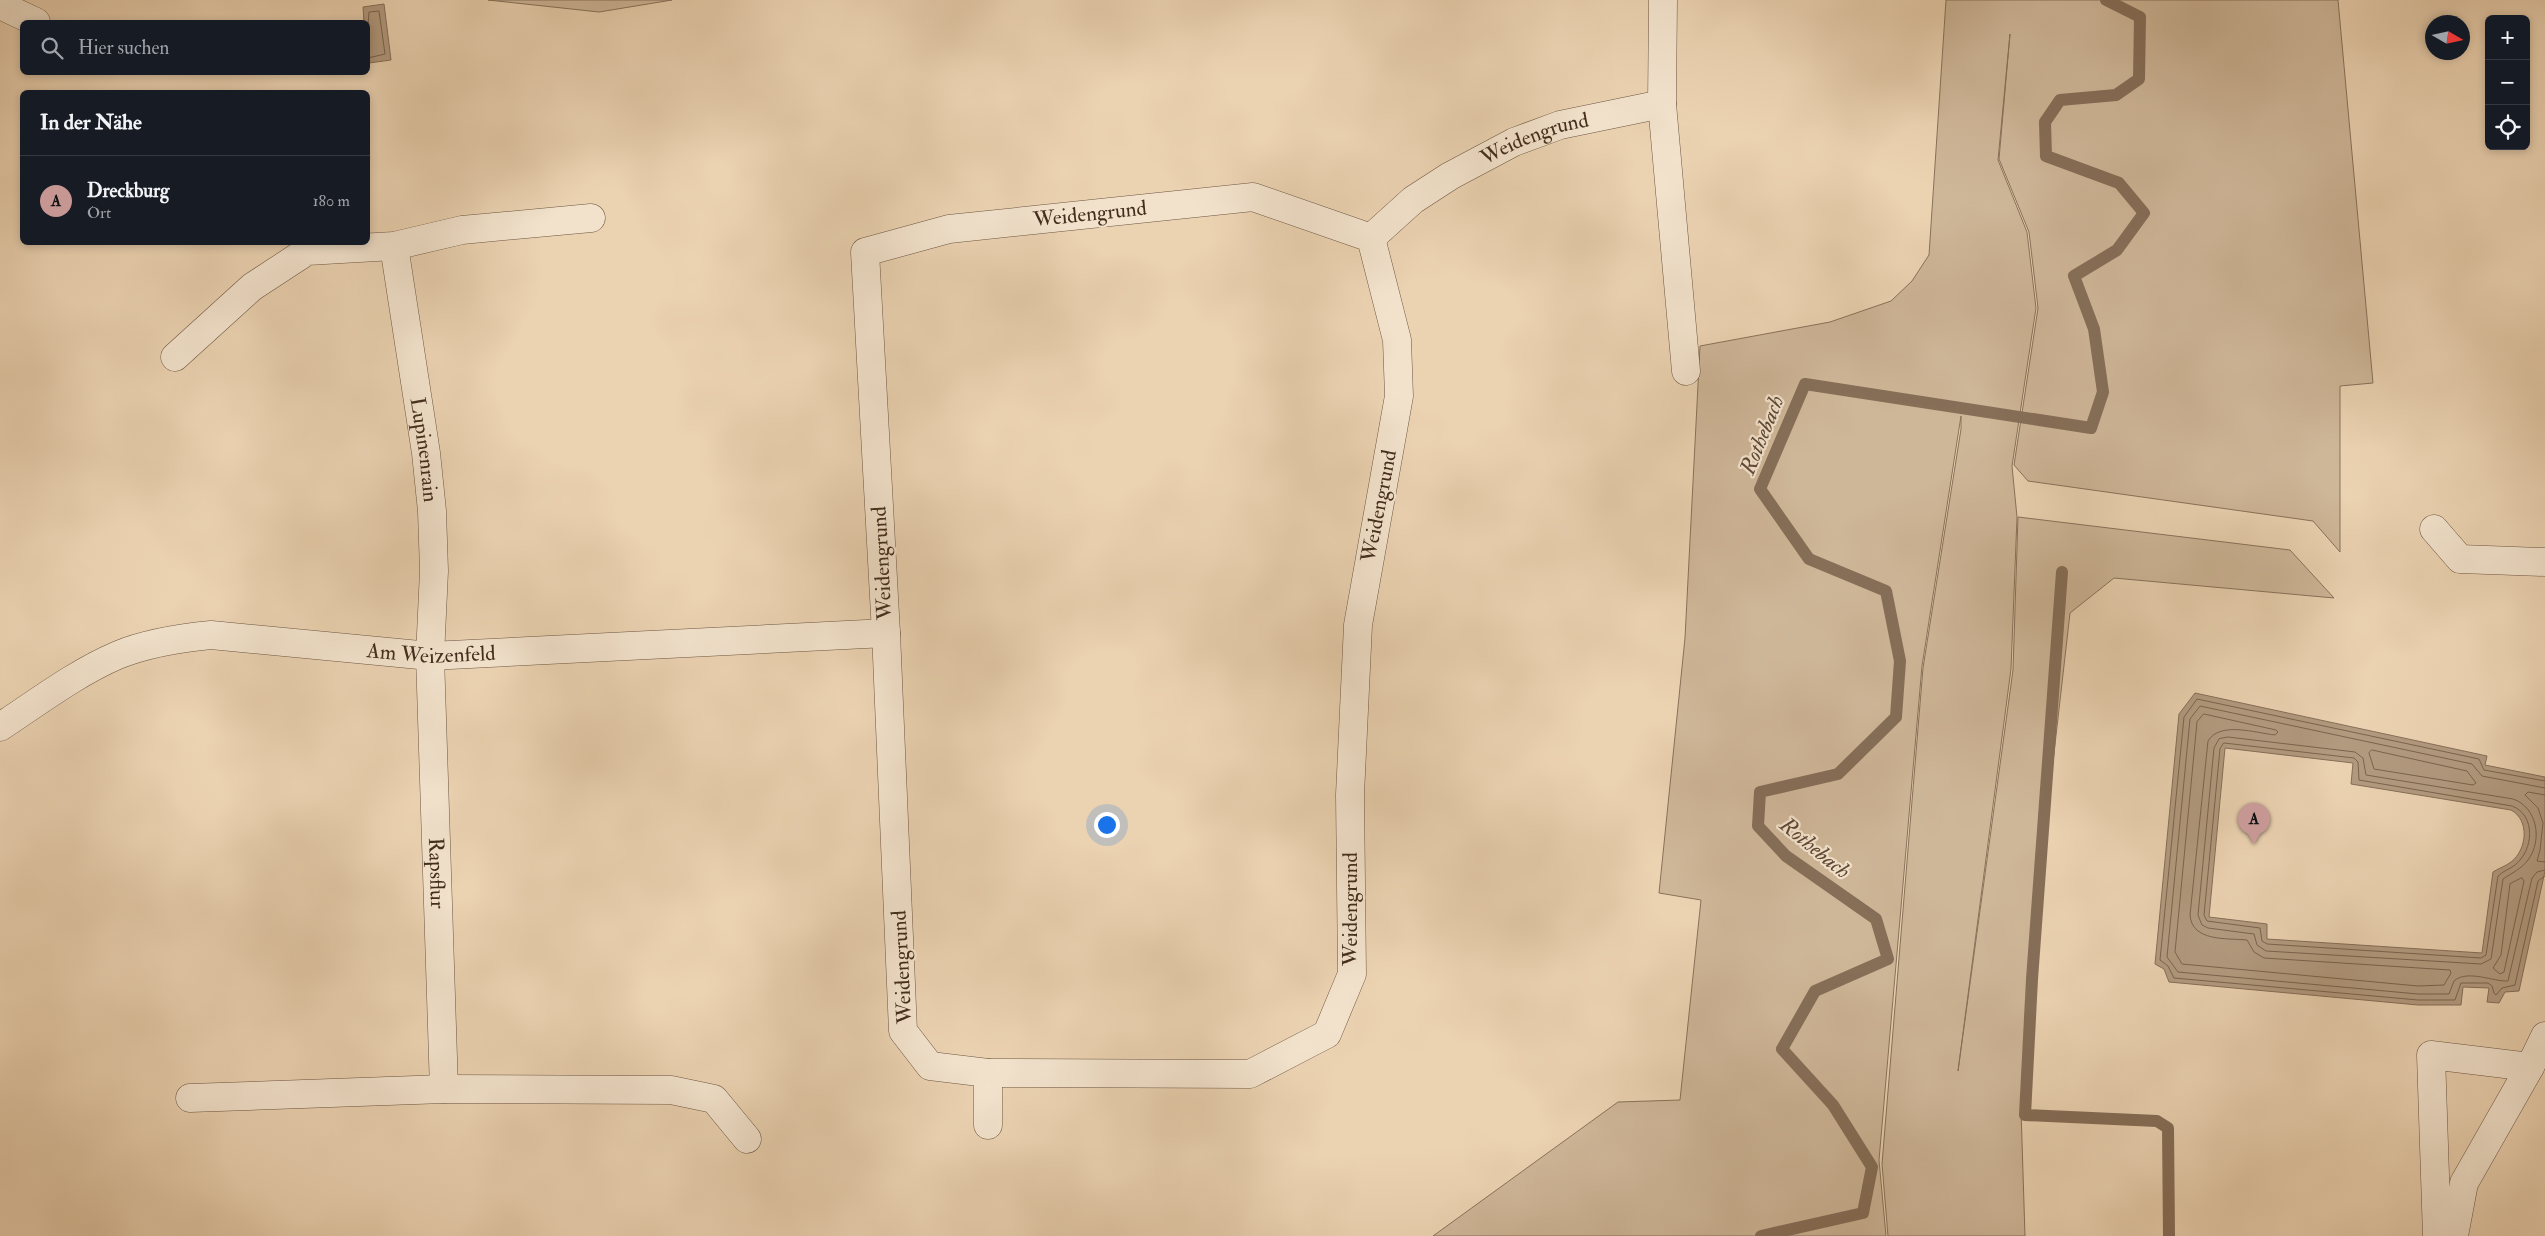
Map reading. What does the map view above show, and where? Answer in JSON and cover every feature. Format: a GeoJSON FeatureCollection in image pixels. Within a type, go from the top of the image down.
{"type":"FeatureCollection","features":[{"type":"Feature","properties":{"kind":"street"},"geometry":{"type":"LineString","coordinates":[[1663,0],[1662,104],[1686,371]]}},
{"type":"Feature","properties":{"kind":"street"},"geometry":{"type":"LineString","coordinates":[[0,5],[32,20]]}},
{"type":"Feature","properties":{"kind":"street","name":"Weidengrund"},"geometry":{"type":"LineString","coordinates":[[1371,238],[1412,200],[1450,176],[1514,142],[1560,125],[1662,104]]}},
{"type":"Feature","properties":{"kind":"street","name":"Weidengrund"},"geometry":{"type":"LineString","coordinates":[[1253,197],[1371,238],[1398,340],[1399,396],[1358,625],[1350,795],[1352,974],[1327,1034],[1250,1074],[988,1073],[930,1066],[903,1031],[886,633],[866,252],[949,229],[1253,197]]}},
{"type":"Feature","properties":{"kind":"street"},"geometry":{"type":"LineString","coordinates":[[175,357],[252,287],[307,251],[394,246],[462,230],[591,218]]}},
{"type":"Feature","properties":{"kind":"street","name":"Lupinenrain"},"geometry":{"type":"LineString","coordinates":[[394,246],[426,453],[432,511],[434,571],[430,656]]}},
{"type":"Feature","properties":{"kind":"street"},"geometry":{"type":"LineString","coordinates":[[2434,529],[2460,559],[2545,562]]}},
{"type":"Feature","properties":{"kind":"street","name":"Am Weizenfeld"},"geometry":{"type":"LineString","coordinates":[[0,727],[90,668],[120,655],[181,637],[212,635],[430,656],[886,633]]}},
{"type":"Feature","properties":{"kind":"street","name":"Rapsflur"},"geometry":{"type":"LineString","coordinates":[[430,656],[444,1089]]}},
{"type":"Feature","properties":{"kind":"street"},"geometry":{"type":"LineString","coordinates":[[2454,1236],[2464,1183],[2530,1067],[2545,1036]]}},
{"type":"Feature","properties":{"kind":"street"},"geometry":{"type":"LineString","coordinates":[[2437,1236],[2431,1055],[2530,1067]]}},
{"type":"Feature","properties":{"kind":"street"},"geometry":{"type":"LineString","coordinates":[[988,1073],[988,1125]]}},
{"type":"Feature","properties":{"kind":"street"},"geometry":{"type":"LineString","coordinates":[[190,1098],[444,1089],[671,1090],[714,1099],[747,1139]]}},
{"type":"Feature","properties":{"kind":"shaded area"},"geometry":{"type":"Polygon","coordinates":[[[488,0],[672,0],[599,12],[488,0]]]}},
{"type":"Feature","properties":{"kind":"shaded area"},"geometry":{"type":"Polygon","coordinates":[[[1946,0],[2338,0],[2373,383],[2340,386],[2340,552],[2313,521],[2028,481],[2014,465],[2038,308],[2029,232],[1999,159],[2010,34],[1998,160],[2027,232],[2036,308],[2012,466],[2017,517],[2011,669],[1958,1071],[2013,670],[2018,517],[2290,550],[2334,598],[2114,578],[2070,613],[2028,981],[2021,1110],[2025,1236],[1888,1236],[1882,1164],[1923,668],[1961,429],[1961,416],[1922,666],[1879,1160],[1886,1236],[1433,1236],[1618,1102],[1680,1100],[1701,900],[1659,893],[1685,638],[1700,346],[1830,322],[1891,301],[1912,281],[1929,255],[1946,0]]]}},
{"type":"Feature","properties":{"kind":"water"},"geometry":{"type":"Polygon","coordinates":[[[384,4],[391,60],[370,63],[370,20],[364,20],[363,7],[384,4]]]}},
{"type":"Feature","properties":{"kind":"water"},"geometry":{"type":"Polygon","coordinates":[[[2195,693],[2487,756],[2485,765],[2545,777],[2545,871],[2519,991],[2505,992],[2499,1003],[2487,1002],[2489,988],[2463,987],[2461,1005],[2418,1005],[2169,982],[2164,969],[2155,964],[2179,714],[2195,693]],[[2225,748],[2209,917],[2267,924],[2267,939],[2482,953],[2493,872],[2511,862],[2516,857],[2523,843],[2524,828],[2517,815],[2511,810],[2351,784],[2353,763],[2225,748]]]}},
{"type":"Feature","properties":{"kind":"waterway","name":"Rothebach"},"geometry":{"type":"LineString","coordinates":[[1761,1236],[1863,1213],[1872,1167],[1833,1105],[1782,1049],[1815,991],[1888,959],[1876,919],[1786,856],[1758,826],[1760,792],[1838,774],[1896,717],[1900,661],[1886,591],[1809,559],[1760,489],[1805,384],[2091,428],[2103,392],[2094,329],[2074,276],[2117,250],[2144,213],[2119,183],[2046,156],[2045,122],[2060,100],[2116,95],[2139,79],[2140,17],[2106,0]]}},
{"type":"Feature","properties":{"kind":"waterway"},"geometry":{"type":"LineString","coordinates":[[2062,572],[2032,979],[2025,1115],[2157,1121],[2168,1128],[2169,1236]]}},
{"type":"Feature","properties":{"kind":"place","name":"Dreckburg"},"geometry":{"type":"Point","coordinates":[2254,844]}}]}
